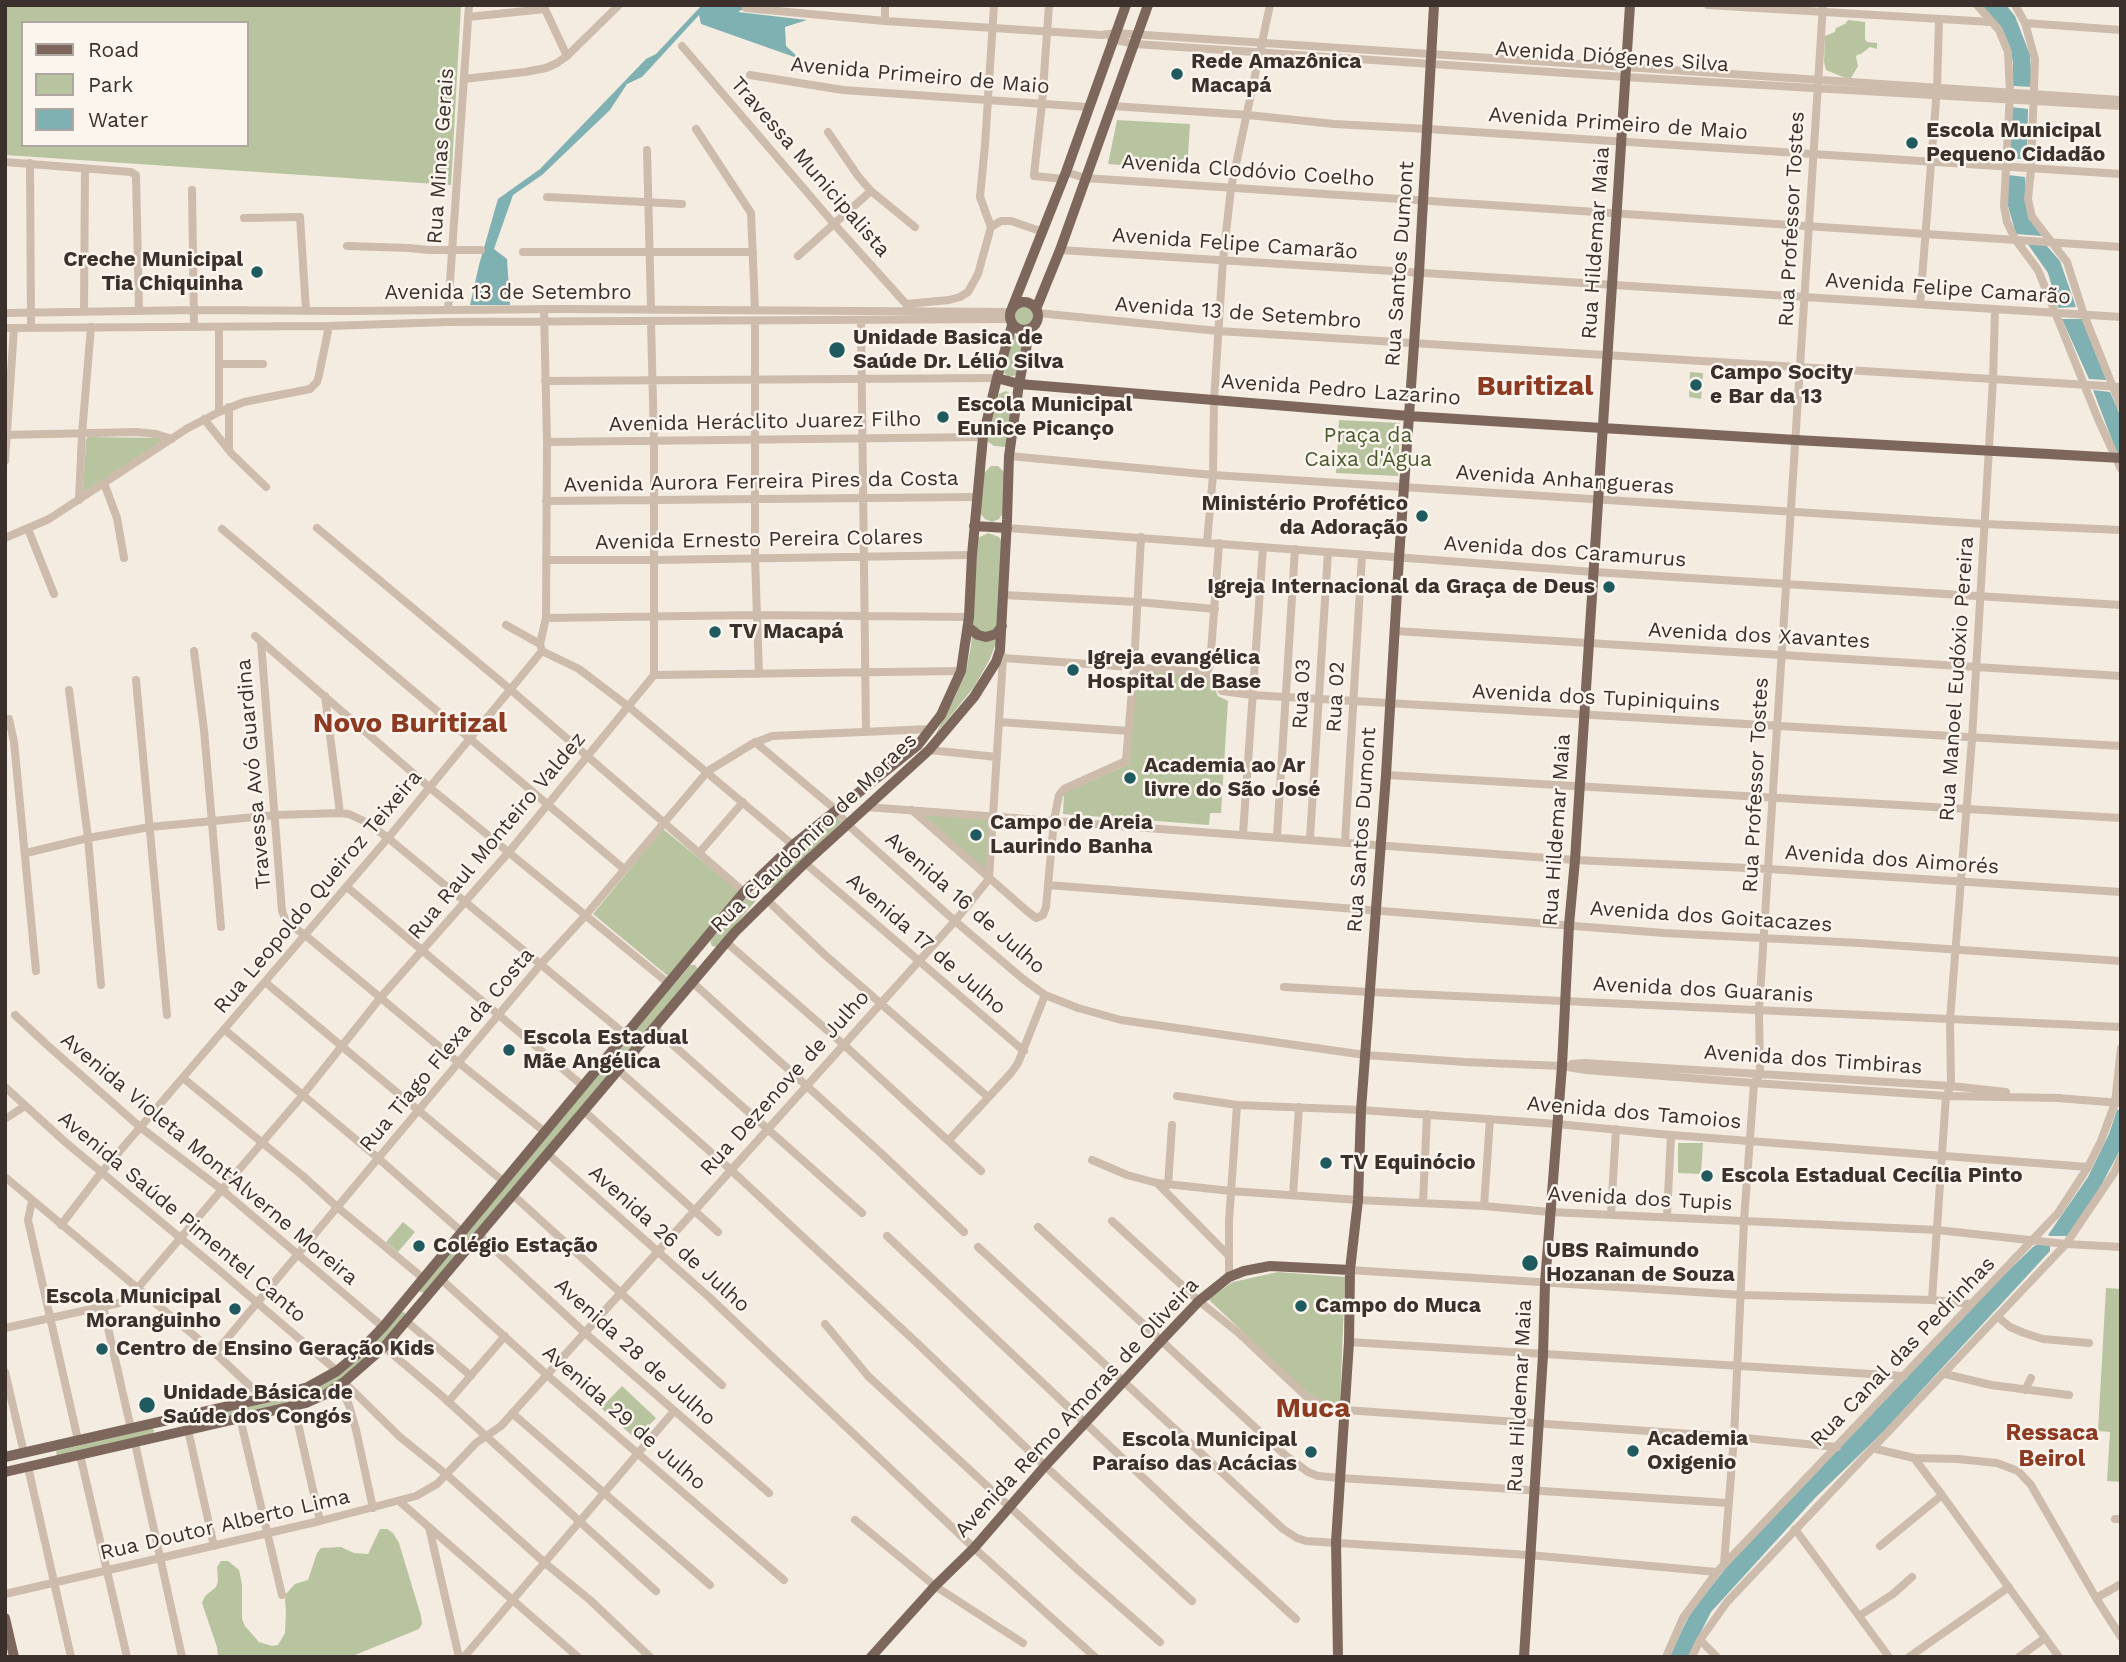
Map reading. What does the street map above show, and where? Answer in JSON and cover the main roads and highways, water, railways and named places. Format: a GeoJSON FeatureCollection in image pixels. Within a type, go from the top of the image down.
{"type":"FeatureCollection","features":[{"type":"Feature","properties":{"kind":"main road","name":"Rua Claudomiro de Moraes"},"geometry":{"type":"LineString","coordinates":[[5,1457],[308,1387],[337,1371],[383,1328],[744,892],[793,845],[911,751],[931,729],[941,715],[961,671],[969,622],[974,526],[983,438],[1011,316],[1126,5]]}},
{"type":"Feature","properties":{"kind":"main road"},"geometry":{"type":"LineString","coordinates":[[1037,311],[1024,302],[1011,316],[1021,330],[1030,329],[1037,322],[1037,311],[1149,5]]}},
{"type":"Feature","properties":{"kind":"main road","name":"Rua Santos Dumont"},"geometry":{"type":"LineString","coordinates":[[1338,1657],[1336,1542],[1349,1342],[1350,1270],[1358,1200],[1361,1110],[1386,775],[1434,5]]}},
{"type":"Feature","properties":{"kind":"main road","name":"Rua Hildemar Maia"},"geometry":{"type":"LineString","coordinates":[[1524,1657],[1545,1283],[1562,1066],[1630,5]]}},
{"type":"Feature","properties":{"kind":"main road","name":"Rua Claudomiro de Moraes"},"geometry":{"type":"LineString","coordinates":[[5,1472],[294,1406],[314,1400],[342,1384],[384,1347],[726,942],[766,899],[929,750],[974,697],[1002,654],[1009,456],[1030,329]]}},
{"type":"Feature","properties":{"kind":"main road","name":"Avenida Pedro Lazarino"},"geometry":{"type":"LineString","coordinates":[[997,378],[1019,384],[1409,415],[2118,458]]}},
{"type":"Feature","properties":{"kind":"main road"},"geometry":{"type":"LineString","coordinates":[[974,526],[1007,528]]}},
{"type":"Feature","properties":{"kind":"main road"},"geometry":{"type":"LineString","coordinates":[[969,622],[978,635],[986,637],[996,634],[1002,626]]}},
{"type":"Feature","properties":{"kind":"main road"},"geometry":{"type":"LineString","coordinates":[[704,940],[710,949],[718,951]]}},
{"type":"Feature","properties":{"kind":"main road"},"geometry":{"type":"LineString","coordinates":[[691,956],[704,966]]}},
{"type":"Feature","properties":{"kind":"main road","name":"Avenida Remo Amoras de Oliveira"},"geometry":{"type":"LineString","coordinates":[[871,1657],[1199,1301],[1229,1277],[1244,1271],[1270,1266],[1350,1270]]}},
{"type":"Feature","properties":{"kind":"main road"},"geometry":{"type":"LineString","coordinates":[[404,1302],[414,1311]]}},
{"type":"Feature","properties":{"kind":"main road"},"geometry":{"type":"LineString","coordinates":[[183,1418],[188,1430]]}},
{"type":"Feature","properties":{"kind":"main road"},"geometry":{"type":"LineString","coordinates":[[51,1447],[55,1461]]}},
{"type":"Feature","properties":{"kind":"main road"},"geometry":{"type":"LineString","coordinates":[[5,1618],[14,1657]]}},
{"type":"Feature","properties":{"kind":"water"},"geometry":{"type":"Polygon","coordinates":[[[702,5],[744,5],[738,12],[807,20],[785,27],[786,46],[800,59],[701,24],[699,15],[642,77],[627,84],[610,110],[542,175],[513,195],[494,249],[507,259],[510,305],[470,305],[498,199],[540,169],[702,5]]]}},
{"type":"Feature","properties":{"kind":"water"},"geometry":{"type":"Polygon","coordinates":[[[1982,5],[2006,5],[2015,16],[2030,55],[2032,87],[2013,86],[2013,62],[2007,40],[1982,5]]]}},
{"type":"Feature","properties":{"kind":"water"},"geometry":{"type":"Polygon","coordinates":[[[2011,107],[2028,109],[2027,159],[2009,159],[2011,107]]]}},
{"type":"Feature","properties":{"kind":"water"},"geometry":{"type":"Polygon","coordinates":[[[2008,175],[2025,177],[2028,217],[2042,236],[2016,234],[2008,206],[2008,175]]]}},
{"type":"Feature","properties":{"kind":"water"},"geometry":{"type":"Polygon","coordinates":[[[2027,243],[2045,244],[2060,261],[2076,307],[2058,308],[2048,273],[2027,243]]]}},
{"type":"Feature","properties":{"kind":"water"},"geometry":{"type":"Polygon","coordinates":[[[2062,319],[2082,319],[2107,380],[2089,379],[2062,319]]]}},
{"type":"Feature","properties":{"kind":"water"},"geometry":{"type":"Polygon","coordinates":[[[2093,390],[2110,392],[2121,417],[2121,453],[2117,453],[2093,390]]]}},
{"type":"Feature","properties":{"kind":"water"},"geometry":{"type":"Polygon","coordinates":[[[2121,1109],[2121,1148],[2095,1197],[2068,1236],[2048,1235],[2088,1177],[2109,1134],[2117,1110],[2121,1109]]]}},
{"type":"Feature","properties":{"kind":"water"},"geometry":{"type":"Polygon","coordinates":[[[2039,1244],[2050,1245],[2050,1251],[1883,1432],[1815,1498],[1711,1612],[1688,1657],[1669,1657],[1691,1612],[1729,1564],[1977,1301],[2039,1244]]]}},
{"type":"Feature","properties":{"kind":"place","name":"Rede Amazônica Macapá"},"geometry":{"type":"Point","coordinates":[1177,74]}},
{"type":"Feature","properties":{"kind":"place","name":"Escola Municipal Pequeno Cidadão"},"geometry":{"type":"Point","coordinates":[1912,143]}},
{"type":"Feature","properties":{"kind":"place","name":"Creche Municipal Tia Chiquinha"},"geometry":{"type":"Point","coordinates":[257,272]}},
{"type":"Feature","properties":{"kind":"place","name":"Unidade Basica de Saúde Dr. Lélio Silva"},"geometry":{"type":"Point","coordinates":[837,350]}},
{"type":"Feature","properties":{"kind":"place","name":"Campo Socity e Bar da 13"},"geometry":{"type":"Point","coordinates":[1696,385]}},
{"type":"Feature","properties":{"kind":"place","name":"Escola Municipal Eunice Picanço"},"geometry":{"type":"Point","coordinates":[943,417]}},
{"type":"Feature","properties":{"kind":"place","name":"Ministério Profético da Adoração"},"geometry":{"type":"Point","coordinates":[1422,516]}},
{"type":"Feature","properties":{"kind":"place","name":"Igreja Internacional da Graça de Deus"},"geometry":{"type":"Point","coordinates":[1609,587]}},
{"type":"Feature","properties":{"kind":"place","name":"TV Macapá"},"geometry":{"type":"Point","coordinates":[715,632]}},
{"type":"Feature","properties":{"kind":"place","name":"Igreja evangélica Hospital de Base"},"geometry":{"type":"Point","coordinates":[1073,670]}},
{"type":"Feature","properties":{"kind":"place","name":"Academia ao Ar livre do São José"},"geometry":{"type":"Point","coordinates":[1130,778]}},
{"type":"Feature","properties":{"kind":"place","name":"Campo de Areia Laurindo Banha"},"geometry":{"type":"Point","coordinates":[976,835]}},
{"type":"Feature","properties":{"kind":"place","name":"Escola Estadual Mãe Angélica"},"geometry":{"type":"Point","coordinates":[509,1050]}},
{"type":"Feature","properties":{"kind":"place","name":"TV Equinócio"},"geometry":{"type":"Point","coordinates":[1326,1163]}},
{"type":"Feature","properties":{"kind":"place","name":"Escola Estadual Cecília Pinto"},"geometry":{"type":"Point","coordinates":[1707,1176]}},
{"type":"Feature","properties":{"kind":"place","name":"Colégio Estação"},"geometry":{"type":"Point","coordinates":[419,1246]}},
{"type":"Feature","properties":{"kind":"place","name":"UBS Raimundo Hozanan de Souza"},"geometry":{"type":"Point","coordinates":[1530,1263]}},
{"type":"Feature","properties":{"kind":"place","name":"Campo do Muca"},"geometry":{"type":"Point","coordinates":[1301,1306]}},
{"type":"Feature","properties":{"kind":"place","name":"Escola Municipal Moranguinho"},"geometry":{"type":"Point","coordinates":[235,1309]}},
{"type":"Feature","properties":{"kind":"place","name":"Centro de Ensino Geração Kids"},"geometry":{"type":"Point","coordinates":[102,1349]}},
{"type":"Feature","properties":{"kind":"place","name":"Unidade Básica de Saúde dos Congós"},"geometry":{"type":"Point","coordinates":[147,1405]}},
{"type":"Feature","properties":{"kind":"place","name":"Academia Oxigenio"},"geometry":{"type":"Point","coordinates":[1633,1451]}},
{"type":"Feature","properties":{"kind":"place","name":"Escola Municipal Paraíso das Acácias"},"geometry":{"type":"Point","coordinates":[1311,1452]}},
{"type":"Feature","properties":{"kind":"district","name":"Buritizal"},"geometry":{"type":"Point","coordinates":[1535,387]}},
{"type":"Feature","properties":{"kind":"district","name":"Novo Buritizal"},"geometry":{"type":"Point","coordinates":[410,724]}},
{"type":"Feature","properties":{"kind":"district","name":"Muca"},"geometry":{"type":"Point","coordinates":[1313,1409]}},
{"type":"Feature","properties":{"kind":"district","name":"Ressaca Beirol"},"geometry":{"type":"Point","coordinates":[2052,1446]}},
{"type":"Feature","properties":{"kind":"park label","name":"Praça da Caixa d'Água"},"geometry":{"type":"Point","coordinates":[1368,448]}}]}
